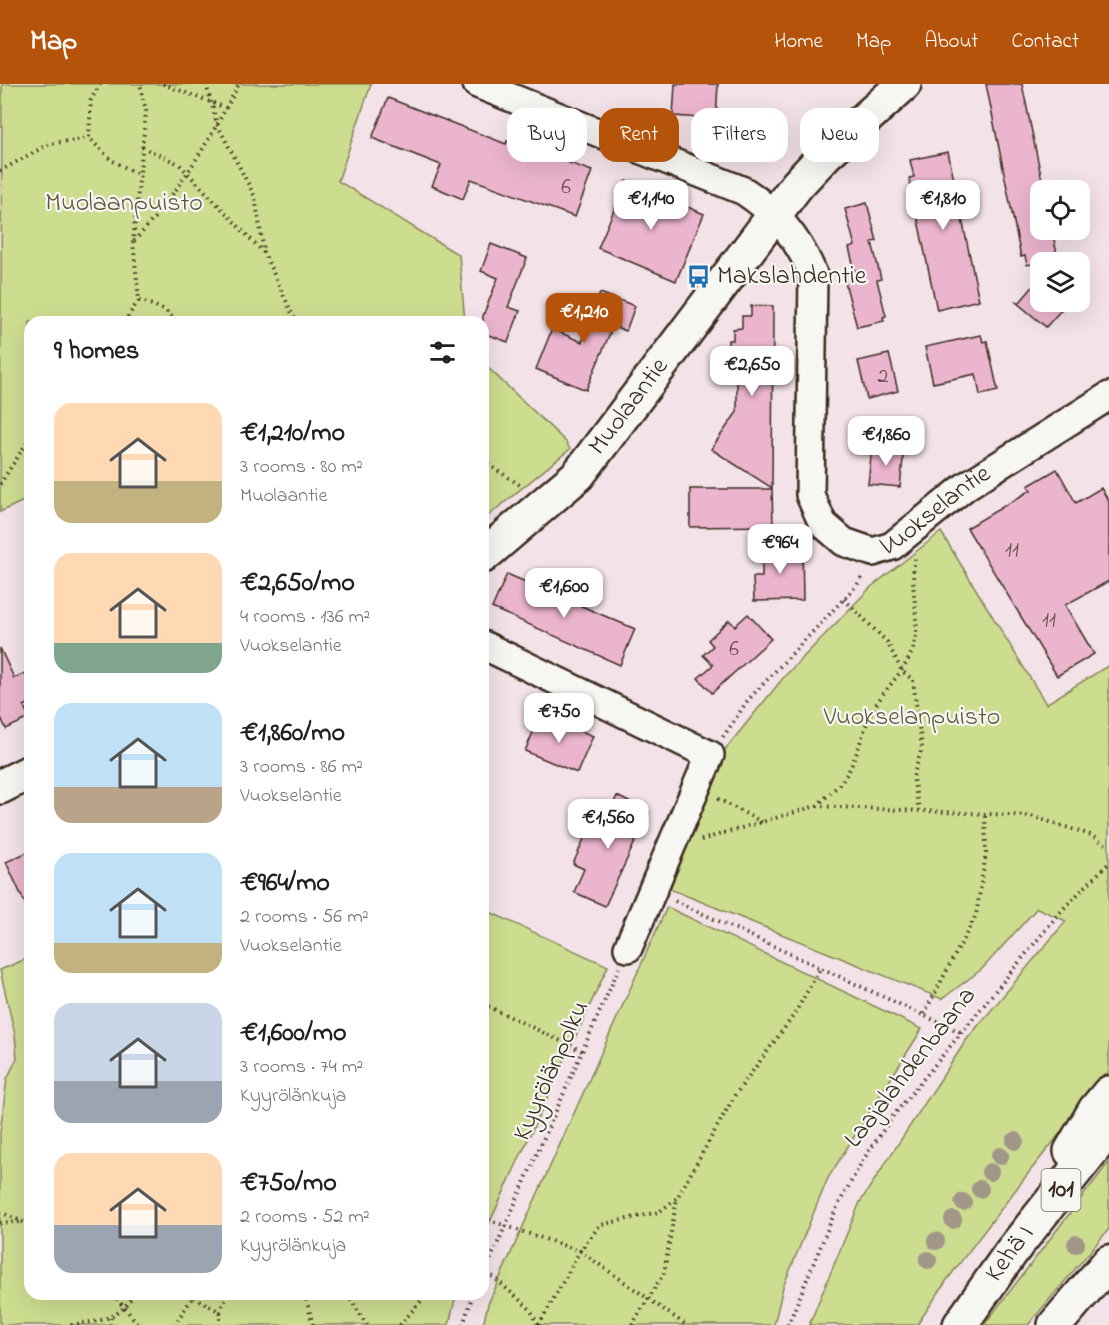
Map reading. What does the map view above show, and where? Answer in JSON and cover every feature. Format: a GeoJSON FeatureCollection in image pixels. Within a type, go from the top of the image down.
{"type":"FeatureCollection","features":[{"type":"Feature","properties":{"kind":"main road","name":"Muolaantie"},"geometry":{"type":"LineString","coordinates":[[489,551],[578,475],[774,213],[826,154],[904,84]]}},
{"type":"Feature","properties":{"kind":"main road"},"geometry":{"type":"LineString","coordinates":[[0,787],[24,775]]}},
{"type":"Feature","properties":{"kind":"main road"},"geometry":{"type":"LineString","coordinates":[[1012,1251],[1095,1110],[1109,1093]]}},
{"type":"Feature","properties":{"kind":"main road","name":"Kehä I"},"geometry":{"type":"LineString","coordinates":[[960,1325],[1012,1251],[1109,1129]]}},
{"type":"Feature","properties":{"kind":"main road"},"geometry":{"type":"LineString","coordinates":[[1063,1316],[1109,1262]]}},
{"type":"Feature","properties":{"kind":"main road"},"geometry":{"type":"LineString","coordinates":[[1063,1316],[1109,1276]]}},
{"type":"Feature","properties":{"kind":"street"},"geometry":{"type":"LineString","coordinates":[[477,84],[744,191],[774,213]]}},
{"type":"Feature","properties":{"kind":"street","name":"Vuokselantie"},"geometry":{"type":"LineString","coordinates":[[774,213],[798,242],[813,274],[810,495],[823,524],[844,542],[873,552],[892,546],[966,486],[1109,396]]}},
{"type":"Feature","properties":{"kind":"street"},"geometry":{"type":"LineString","coordinates":[[489,648],[710,755],[628,948]]}},
{"type":"Feature","properties":{"kind":"path"},"geometry":{"type":"LineString","coordinates":[[100,84],[91,100],[89,138],[111,160],[140,175]]}},
{"type":"Feature","properties":{"kind":"path"},"geometry":{"type":"LineString","coordinates":[[128,316],[139,300],[133,242],[146,111],[140,84]]}},
{"type":"Feature","properties":{"kind":"path"},"geometry":{"type":"LineString","coordinates":[[163,84],[226,108]]}},
{"type":"Feature","properties":{"kind":"path"},"geometry":{"type":"LineString","coordinates":[[206,84],[217,124],[255,197],[264,253],[293,316]]}},
{"type":"Feature","properties":{"kind":"path"},"geometry":{"type":"LineString","coordinates":[[133,242],[162,211],[189,174],[239,84]]}},
{"type":"Feature","properties":{"kind":"path"},"geometry":{"type":"LineString","coordinates":[[0,171],[49,144],[89,138]]}},
{"type":"Feature","properties":{"kind":"path"},"geometry":{"type":"LineString","coordinates":[[142,147],[179,164],[264,253]]}},
{"type":"Feature","properties":{"kind":"path"},"geometry":{"type":"LineString","coordinates":[[139,300],[165,310],[171,316]]}},
{"type":"Feature","properties":{"kind":"path"},"geometry":{"type":"LineString","coordinates":[[0,484],[24,447]]}},
{"type":"Feature","properties":{"kind":"path"},"geometry":{"type":"LineString","coordinates":[[489,465],[528,490]]}},
{"type":"Feature","properties":{"kind":"path"},"geometry":{"type":"LineString","coordinates":[[816,806],[843,779],[861,743],[872,711],[902,672],[915,643],[917,623],[912,572],[917,550]]}},
{"type":"Feature","properties":{"kind":"path"},"geometry":{"type":"LineString","coordinates":[[710,755],[748,700],[844,599],[865,572],[873,552]]}},
{"type":"Feature","properties":{"kind":"path"},"geometry":{"type":"LineString","coordinates":[[844,599],[887,642],[902,672],[913,680],[922,748],[913,777],[918,810]]}},
{"type":"Feature","properties":{"kind":"path"},"geometry":{"type":"LineString","coordinates":[[696,788],[763,823]]}},
{"type":"Feature","properties":{"kind":"path"},"geometry":{"type":"LineString","coordinates":[[671,847],[763,823],[816,806],[1031,816],[1091,835],[1109,847]]}},
{"type":"Feature","properties":{"kind":"path"},"geometry":{"type":"LineString","coordinates":[[924,1014],[976,915],[986,854],[985,813]]}},
{"type":"Feature","properties":{"kind":"path","name":"Laajalahdenbaana"},"geometry":{"type":"LineString","coordinates":[[788,1325],[836,1209],[863,1160],[893,1116],[1061,911],[1109,863]]}},
{"type":"Feature","properties":{"kind":"path"},"geometry":{"type":"LineString","coordinates":[[652,891],[960,1032]]}},
{"type":"Feature","properties":{"kind":"path","name":"Kyyrölänpolku"},"geometry":{"type":"LineString","coordinates":[[489,1260],[628,948]]}},
{"type":"Feature","properties":{"kind":"path"},"geometry":{"type":"LineString","coordinates":[[632,1325],[664,1273],[677,1198],[735,1095],[794,1015],[820,967]]}},
{"type":"Feature","properties":{"kind":"path"},"geometry":{"type":"LineString","coordinates":[[489,1007],[582,1051]]}},
{"type":"Feature","properties":{"kind":"path"},"geometry":{"type":"LineString","coordinates":[[538,1325],[580,1251],[600,1226],[659,1212],[677,1198]]}},
{"type":"Feature","properties":{"kind":"path"},"geometry":{"type":"LineString","coordinates":[[0,1212],[24,1223]]}},
{"type":"Feature","properties":{"kind":"path"},"geometry":{"type":"LineString","coordinates":[[489,1220],[580,1251],[686,1325]]}},
{"type":"Feature","properties":{"kind":"path"},"geometry":{"type":"LineString","coordinates":[[0,1223],[21,1221]]}},
{"type":"Feature","properties":{"kind":"path"},"geometry":{"type":"LineString","coordinates":[[489,1273],[530,1309],[538,1325]]}},
{"type":"Feature","properties":{"kind":"path"},"geometry":{"type":"LineString","coordinates":[[119,1300],[139,1325]]}},
{"type":"Feature","properties":{"kind":"path"},"geometry":{"type":"LineString","coordinates":[[71,1325],[111,1318],[126,1308],[130,1300]]}},
{"type":"Feature","properties":{"kind":"path"},"geometry":{"type":"LineString","coordinates":[[174,1325],[190,1300]]}},
{"type":"Feature","properties":{"kind":"path"},"geometry":{"type":"LineString","coordinates":[[201,1300],[220,1312]]}},
{"type":"Feature","properties":{"kind":"path"},"geometry":{"type":"LineString","coordinates":[[220,1325],[220,1312],[224,1300]]}},
{"type":"Feature","properties":{"kind":"path"},"geometry":{"type":"LineString","coordinates":[[307,1300],[313,1325]]}},
{"type":"Feature","properties":{"kind":"path"},"geometry":{"type":"LineString","coordinates":[[351,1300],[367,1325]]}},
{"type":"Feature","properties":{"kind":"path"},"geometry":{"type":"LineString","coordinates":[[400,1325],[422,1300]]}},
{"type":"Feature","properties":{"kind":"path"},"geometry":{"type":"LineString","coordinates":[[463,1325],[471,1300]]}},
{"type":"Feature","properties":{"kind":"path"},"geometry":{"type":"LineString","coordinates":[[110,1325],[111,1318]]}},
{"type":"Feature","properties":{"kind":"green space","name":"Muolaanpuisto"},"geometry":{"type":"Polygon","coordinates":[[[2,84],[371,84],[338,181],[459,255],[464,316],[24,316],[24,501],[0,512],[2,84]]]}},
{"type":"Feature","properties":{"kind":"green space"},"geometry":{"type":"Polygon","coordinates":[[[489,369],[566,442],[570,449],[489,515],[489,369]]]}},
{"type":"Feature","properties":{"kind":"green space","name":"Vuokselanpuisto"},"geometry":{"type":"Polygon","coordinates":[[[941,532],[1046,704],[1109,665],[1109,1072],[947,1280],[917,1325],[809,1325],[860,1202],[967,1039],[1066,921],[1037,908],[982,969],[942,999],[670,889],[719,757],[784,677],[871,587],[941,532]]]}},
{"type":"Feature","properties":{"kind":"green space"},"geometry":{"type":"Polygon","coordinates":[[[667,907],[922,1029],[828,1178],[783,1287],[774,1325],[483,1325],[488,1304],[667,907]]]}},
{"type":"Feature","properties":{"kind":"green space"},"geometry":{"type":"Polygon","coordinates":[[[489,912],[608,966],[489,1224],[489,912]]]}},
{"type":"Feature","properties":{"kind":"green space"},"geometry":{"type":"Polygon","coordinates":[[[24,960],[24,1300],[455,1300],[449,1325],[0,1325],[0,1132],[7,1079],[17,1058],[15,1034],[0,970],[24,960]]]}},
{"type":"Feature","properties":{"kind":"green space"},"geometry":{"type":"Polygon","coordinates":[[[1109,1162],[1109,1229],[1028,1325],[984,1325],[1109,1162]]]}},
{"type":"Feature","properties":{"kind":"building"},"geometry":{"type":"Polygon","coordinates":[[[675,84],[718,84],[717,108],[691,108],[691,117],[679,116],[679,108],[674,108],[675,84]]]}},
{"type":"Feature","properties":{"kind":"building"},"geometry":{"type":"Polygon","coordinates":[[[986,84],[1022,84],[1042,180],[1030,180],[1030,240],[1054,240],[1057,252],[1030,252],[1030,264],[1027,265],[1025,256],[1021,257],[986,84]]]}},
{"type":"Feature","properties":{"kind":"building"},"geometry":{"type":"Polygon","coordinates":[[[388,98],[506,144],[507,141],[507,162],[566,162],[592,171],[575,217],[471,179],[463,199],[432,186],[441,165],[372,138],[388,98]]]}},
{"type":"Feature","properties":{"kind":"building"},"geometry":{"type":"Polygon","coordinates":[[[948,152],[979,300],[937,310],[909,178],[914,177],[910,160],[948,152]]]}},
{"type":"Feature","properties":{"kind":"building"},"geometry":{"type":"Polygon","coordinates":[[[626,181],[704,214],[676,281],[598,248],[626,181]]]}},
{"type":"Feature","properties":{"kind":"building"},"geometry":{"type":"Polygon","coordinates":[[[867,203],[877,241],[872,242],[881,279],[877,280],[886,316],[883,317],[884,321],[857,327],[843,275],[855,271],[849,248],[855,246],[845,209],[867,203]]]}},
{"type":"Feature","properties":{"kind":"building"},"geometry":{"type":"Polygon","coordinates":[[[491,244],[527,258],[508,307],[520,311],[508,342],[489,335],[489,316],[483,316],[498,278],[481,271],[491,244]]]}},
{"type":"Feature","properties":{"kind":"building"},"geometry":{"type":"Polygon","coordinates":[[[1030,290],[1030,312],[1059,312],[1046,327],[1016,302],[1020,302],[1030,290]]]}},
{"type":"Feature","properties":{"kind":"building"},"geometry":{"type":"Polygon","coordinates":[[[600,293],[635,306],[626,331],[613,326],[586,390],[536,369],[552,329],[582,342],[600,293]]]}},
{"type":"Feature","properties":{"kind":"building"},"geometry":{"type":"Polygon","coordinates":[[[751,306],[773,306],[772,488],[711,449],[737,412],[737,369],[728,369],[728,340],[733,340],[733,329],[742,328],[742,316],[751,316],[751,306]]]}},
{"type":"Feature","properties":{"kind":"building"},"geometry":{"type":"Polygon","coordinates":[[[981,335],[983,342],[987,341],[998,391],[980,395],[976,374],[933,383],[925,347],[981,335]]]}},
{"type":"Feature","properties":{"kind":"building"},"geometry":{"type":"Polygon","coordinates":[[[889,354],[898,391],[867,399],[858,361],[889,354]]]}},
{"type":"Feature","properties":{"kind":"building"},"geometry":{"type":"Polygon","coordinates":[[[872,447],[904,450],[900,487],[868,484],[872,447]]]}},
{"type":"Feature","properties":{"kind":"building"},"geometry":{"type":"Polygon","coordinates":[[[1057,469],[1076,503],[1101,488],[1109,502],[1109,581],[1065,605],[1094,654],[1057,676],[967,528],[1031,490],[1028,486],[1057,469]]]}},
{"type":"Feature","properties":{"kind":"building"},"geometry":{"type":"Polygon","coordinates":[[[690,489],[772,489],[773,526],[690,527],[690,489]]]}},
{"type":"Feature","properties":{"kind":"building"},"geometry":{"type":"Polygon","coordinates":[[[802,546],[803,600],[754,601],[753,577],[762,577],[762,547],[802,546]]]}},
{"type":"Feature","properties":{"kind":"building"},"geometry":{"type":"Polygon","coordinates":[[[507,574],[635,629],[620,665],[492,608],[507,574]]]}},
{"type":"Feature","properties":{"kind":"building"},"geometry":{"type":"Polygon","coordinates":[[[748,614],[771,639],[712,693],[698,678],[713,665],[703,655],[713,646],[708,640],[729,620],[735,626],[748,614]]]}},
{"type":"Feature","properties":{"kind":"building"},"geometry":{"type":"Polygon","coordinates":[[[0,648],[14,678],[24,673],[24,720],[6,729],[0,715],[0,648]]]}},
{"type":"Feature","properties":{"kind":"building"},"geometry":{"type":"Polygon","coordinates":[[[541,714],[593,736],[577,773],[525,751],[541,714]]]}},
{"type":"Feature","properties":{"kind":"building"},"geometry":{"type":"Polygon","coordinates":[[[617,796],[649,812],[605,906],[574,892],[584,869],[573,864],[591,823],[602,828],[617,796]]]}},
{"type":"Feature","properties":{"kind":"building"},"geometry":{"type":"Polygon","coordinates":[[[24,854],[24,901],[6,862],[24,854]]]}},
{"type":"Feature","properties":{"kind":"place","name":"Makslahdentie"},"geometry":{"type":"Point","coordinates":[699,277]}}]}
